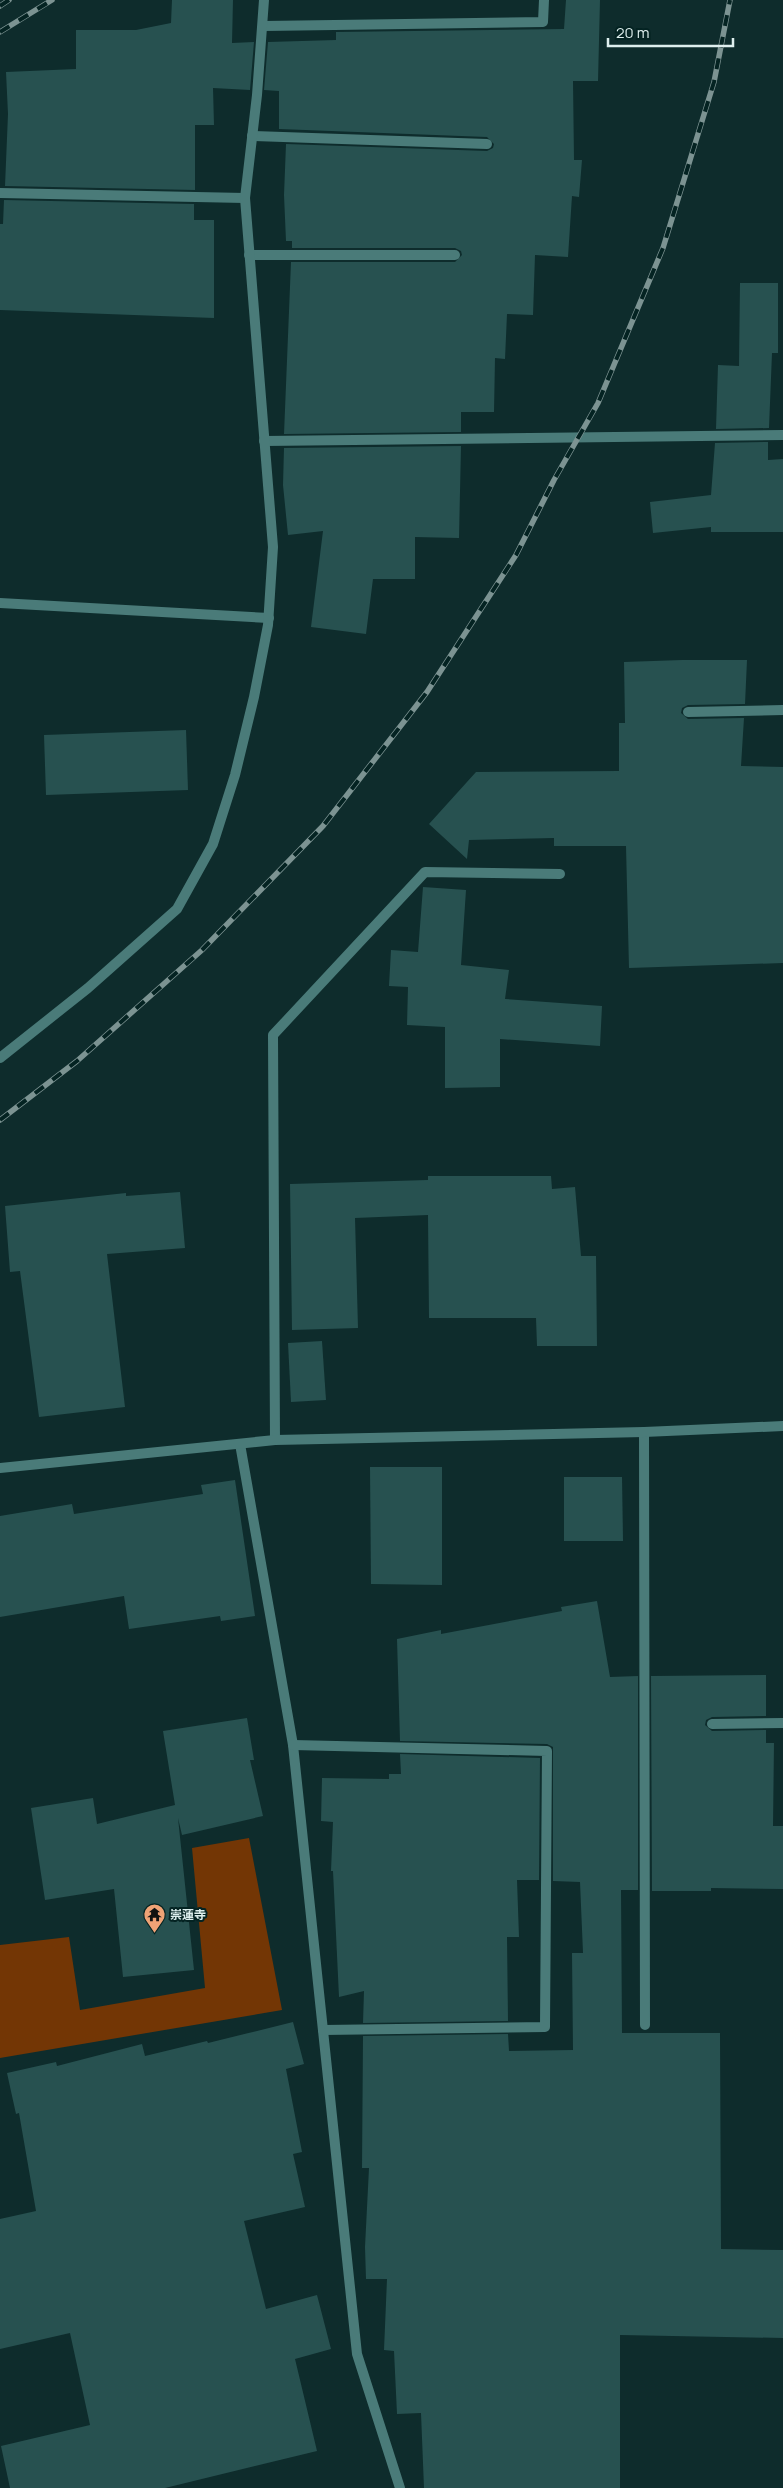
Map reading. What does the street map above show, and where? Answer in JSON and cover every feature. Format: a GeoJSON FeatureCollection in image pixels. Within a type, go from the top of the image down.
{"type":"FeatureCollection","features":[{"type":"Feature","properties":{"kind":"street"},"geometry":{"type":"LineString","coordinates":[[0,1058],[88,988],[178,909],[213,844],[235,775],[254,697],[269,618],[273,547],[245,198],[264,26],[264,0]]}},
{"type":"Feature","properties":{"kind":"street"},"geometry":{"type":"LineString","coordinates":[[264,26],[543,22],[544,0]]}},
{"type":"Feature","properties":{"kind":"street"},"geometry":{"type":"LineString","coordinates":[[252,136],[487,144]]}},
{"type":"Feature","properties":{"kind":"street"},"geometry":{"type":"LineString","coordinates":[[0,193],[245,198]]}},
{"type":"Feature","properties":{"kind":"street"},"geometry":{"type":"LineString","coordinates":[[249,255],[455,254]]}},
{"type":"Feature","properties":{"kind":"street"},"geometry":{"type":"LineString","coordinates":[[264,441],[783,435]]}},
{"type":"Feature","properties":{"kind":"street"},"geometry":{"type":"LineString","coordinates":[[0,603],[269,618]]}},
{"type":"Feature","properties":{"kind":"street"},"geometry":{"type":"LineString","coordinates":[[688,712],[783,710]]}},
{"type":"Feature","properties":{"kind":"street"},"geometry":{"type":"LineString","coordinates":[[275,1440],[273,1035],[425,872],[560,874]]}},
{"type":"Feature","properties":{"kind":"street"},"geometry":{"type":"LineString","coordinates":[[0,1468],[275,1440],[644,1432],[783,1426]]}},
{"type":"Feature","properties":{"kind":"street"},"geometry":{"type":"LineString","coordinates":[[644,1432],[645,2026]]}},
{"type":"Feature","properties":{"kind":"street"},"geometry":{"type":"LineString","coordinates":[[240,1444],[293,1745],[357,2354],[400,2488]]}},
{"type":"Feature","properties":{"kind":"street"},"geometry":{"type":"LineString","coordinates":[[712,1724],[783,1723]]}},
{"type":"Feature","properties":{"kind":"street"},"geometry":{"type":"LineString","coordinates":[[293,1745],[547,1751],[545,2027],[324,2030]]}},
{"type":"Feature","properties":{"kind":"shaded area"},"geometry":{"type":"Polygon","coordinates":[[[249,1838],[282,2010],[0,2058],[0,1945],[69,1937],[80,2010],[205,1988],[192,1848],[249,1838]]]}},
{"type":"Feature","properties":{"kind":"building"},"geometry":{"type":"Polygon","coordinates":[[[172,0],[233,0],[232,43],[254,42],[250,90],[213,88],[214,125],[195,125],[195,190],[5,186],[8,114],[6,72],[76,69],[76,30],[136,30],[171,23],[172,0]]]}},
{"type":"Feature","properties":{"kind":"building"},"geometry":{"type":"Polygon","coordinates":[[[566,0],[600,0],[598,81],[573,81],[574,160],[582,160],[579,197],[572,196],[568,257],[535,255],[533,315],[507,314],[505,359],[495,358],[494,412],[461,412],[461,432],[284,434],[291,262],[455,262],[462,255],[461,251],[455,248],[292,248],[292,241],[286,241],[284,195],[286,144],[487,151],[493,148],[494,144],[487,137],[279,129],[279,91],[264,90],[268,42],[336,40],[336,32],[564,29],[566,0]]]}},
{"type":"Feature","properties":{"kind":"building"},"geometry":{"type":"Polygon","coordinates":[[[4,200],[194,204],[194,220],[214,220],[214,318],[0,310],[0,224],[3,224],[4,200]]]}},
{"type":"Feature","properties":{"kind":"building"},"geometry":{"type":"Polygon","coordinates":[[[740,283],[778,283],[778,353],[772,353],[769,428],[716,429],[718,365],[739,366],[740,283]]]}},
{"type":"Feature","properties":{"kind":"building"},"geometry":{"type":"Polygon","coordinates":[[[768,442],[768,460],[783,459],[783,532],[711,532],[711,527],[653,533],[650,502],[711,495],[715,443],[768,442]]]}},
{"type":"Feature","properties":{"kind":"building"},"geometry":{"type":"Polygon","coordinates":[[[461,446],[459,538],[415,537],[415,579],[373,579],[366,634],[311,627],[323,531],[288,535],[283,485],[284,448],[461,446]]]}},
{"type":"Feature","properties":{"kind":"building"},"geometry":{"type":"Polygon","coordinates":[[[747,660],[745,704],[688,705],[682,708],[681,713],[688,719],[744,718],[741,766],[783,767],[783,963],[629,968],[626,846],[554,846],[554,838],[469,840],[467,859],[429,824],[476,772],[619,771],[619,723],[625,723],[624,662],[747,660]]]}},
{"type":"Feature","properties":{"kind":"building"},"geometry":{"type":"Polygon","coordinates":[[[186,730],[188,790],[46,795],[44,735],[186,730]]]}},
{"type":"Feature","properties":{"kind":"building"},"geometry":{"type":"Polygon","coordinates":[[[423,887],[466,890],[461,965],[509,970],[505,999],[602,1006],[600,1046],[500,1039],[500,1087],[445,1088],[445,1027],[407,1025],[408,987],[389,986],[391,950],[418,952],[423,887]]]}},
{"type":"Feature","properties":{"kind":"building"},"geometry":{"type":"Polygon","coordinates":[[[428,1176],[551,1176],[552,1189],[575,1187],[581,1256],[596,1256],[597,1346],[537,1346],[536,1318],[429,1318],[428,1215],[355,1218],[358,1328],[292,1330],[290,1184],[428,1180],[428,1176]]]}},
{"type":"Feature","properties":{"kind":"building"},"geometry":{"type":"Polygon","coordinates":[[[180,1192],[185,1248],[107,1254],[125,1407],[39,1417],[20,1271],[10,1272],[5,1206],[126,1193],[126,1196],[180,1192]]]}},
{"type":"Feature","properties":{"kind":"building"},"geometry":{"type":"Polygon","coordinates":[[[322,1341],[326,1400],[291,1402],[288,1343],[322,1341]]]}},
{"type":"Feature","properties":{"kind":"building"},"geometry":{"type":"Polygon","coordinates":[[[370,1467],[442,1467],[442,1585],[371,1584],[370,1467]]]}},
{"type":"Feature","properties":{"kind":"building"},"geometry":{"type":"Polygon","coordinates":[[[564,1477],[622,1477],[623,1541],[564,1541],[564,1477]]]}},
{"type":"Feature","properties":{"kind":"building"},"geometry":{"type":"Polygon","coordinates":[[[235,1480],[255,1616],[221,1621],[220,1616],[129,1629],[124,1596],[0,1617],[0,1516],[72,1504],[74,1514],[203,1494],[201,1485],[235,1480]]]}},
{"type":"Feature","properties":{"kind":"building"},"geometry":{"type":"Polygon","coordinates":[[[597,1601],[610,1677],[638,1676],[638,1890],[621,1890],[622,2033],[720,2033],[721,2249],[783,2250],[783,2338],[620,2335],[620,2488],[424,2488],[421,2413],[397,2414],[394,2351],[384,2350],[387,2279],[366,2279],[365,2247],[369,2168],[362,2168],[363,2036],[508,2034],[509,2051],[573,2050],[572,1953],[583,1953],[580,1882],[553,1881],[553,1747],[547,1744],[400,1741],[397,1639],[441,1630],[441,1634],[562,1611],[561,1607],[597,1601]]]}},
{"type":"Feature","properties":{"kind":"building"},"geometry":{"type":"Polygon","coordinates":[[[766,1675],[766,1716],[712,1717],[706,1720],[705,1725],[712,1731],[766,1730],[766,1743],[774,1743],[773,1826],[783,1826],[783,1889],[711,1888],[711,1891],[652,1891],[651,1676],[766,1675]]]}},
{"type":"Feature","properties":{"kind":"building"},"geometry":{"type":"Polygon","coordinates":[[[247,1718],[254,1760],[250,1760],[263,1816],[182,1835],[178,1818],[194,1970],[123,1977],[114,1889],[45,1900],[31,1808],[93,1798],[97,1824],[175,1805],[163,1731],[247,1718]]]}},
{"type":"Feature","properties":{"kind":"building"},"geometry":{"type":"Polygon","coordinates":[[[400,1754],[540,1758],[539,1880],[517,1880],[519,1937],[507,1937],[508,2021],[363,2023],[364,1991],[339,1997],[333,1871],[331,1871],[333,1822],[321,1821],[322,1778],[389,1779],[389,1774],[401,1774],[400,1754]]]}},
{"type":"Feature","properties":{"kind":"building"},"geometry":{"type":"Polygon","coordinates":[[[293,2022],[304,2064],[286,2069],[302,2152],[293,2154],[305,2207],[244,2221],[266,2309],[317,2295],[331,2349],[295,2359],[317,2451],[165,2488],[10,2488],[1,2446],[90,2425],[70,2333],[0,2349],[0,2219],[36,2211],[19,2113],[16,2114],[7,2073],[56,2062],[57,2066],[142,2044],[145,2056],[293,2022]]]}},
{"type":"Feature","properties":{"kind":"railway"},"geometry":{"type":"LineString","coordinates":[[0,6],[9,0]]}},
{"type":"Feature","properties":{"kind":"railway"},"geometry":{"type":"LineString","coordinates":[[0,32],[52,0]]}},
{"type":"Feature","properties":{"kind":"railway"},"geometry":{"type":"LineString","coordinates":[[0,1120],[77,1061],[202,950],[323,826],[427,692],[516,555],[554,480],[598,403],[663,248],[714,82],[730,0]]}},
{"type":"Feature","properties":{"kind":"place","name":"崇蓮寺"},"geometry":{"type":"Point","coordinates":[154,1934]}}]}
